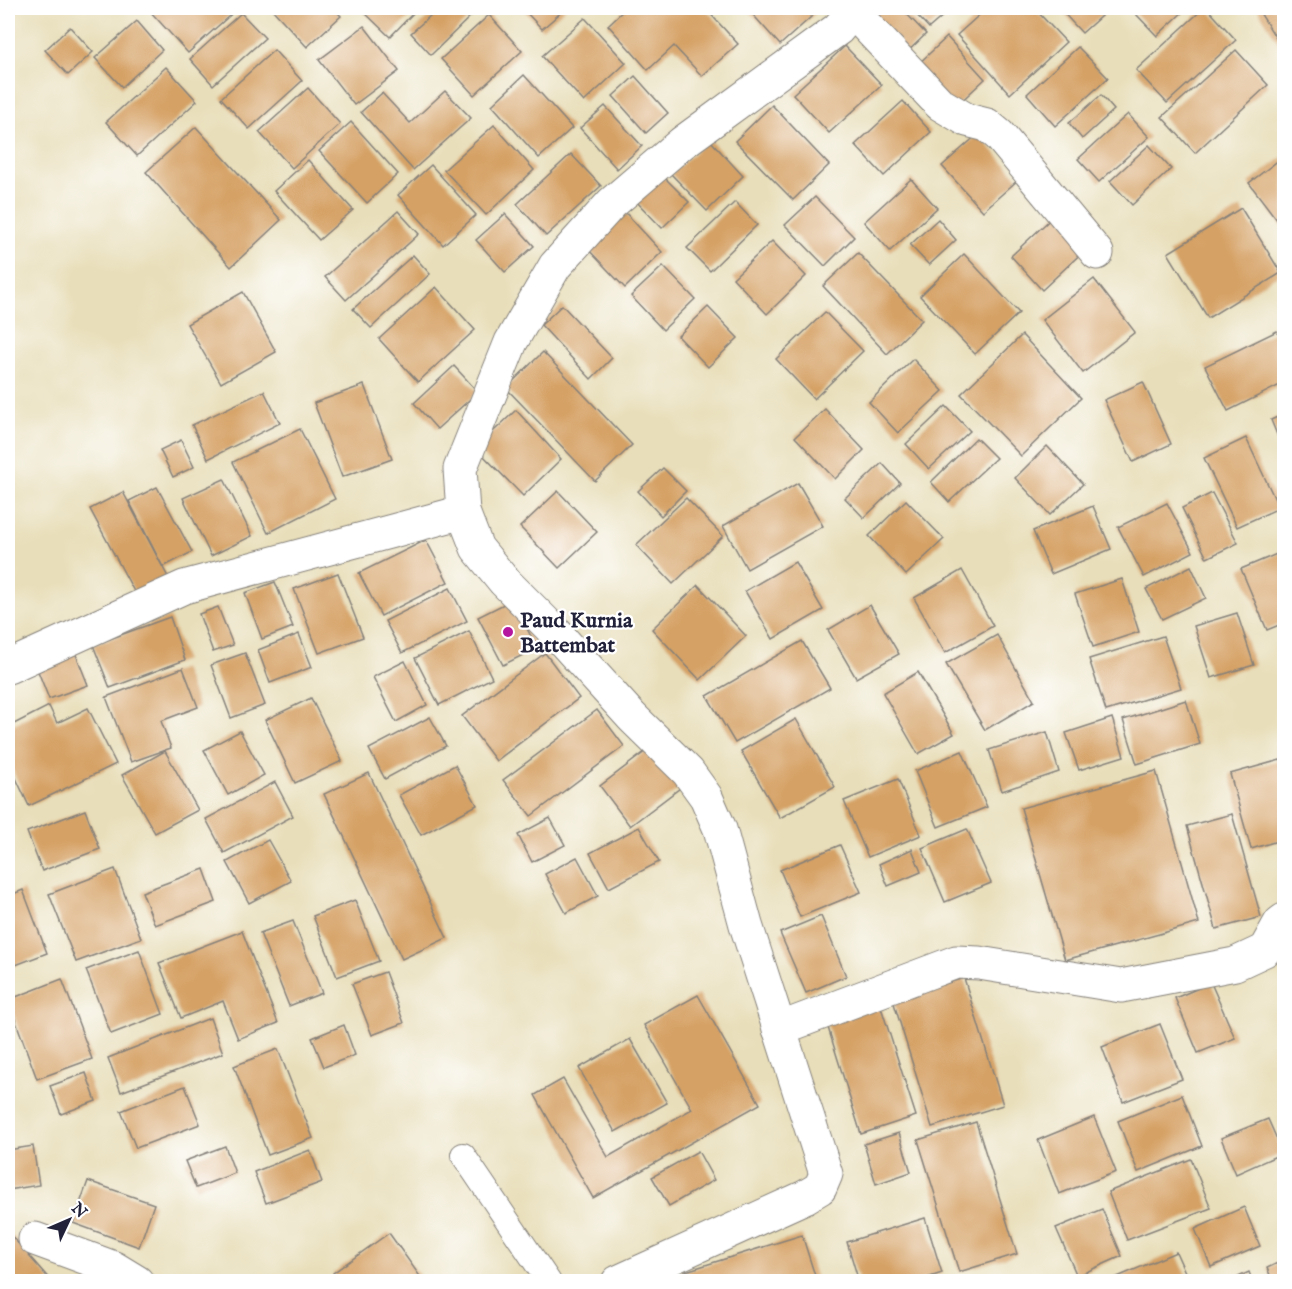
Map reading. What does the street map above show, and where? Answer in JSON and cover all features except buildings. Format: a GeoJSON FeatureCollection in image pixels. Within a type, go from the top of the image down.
{"type":"FeatureCollection","features":[{"type":"Feature","properties":{"kind":"street"},"geometry":{"type":"LineString","coordinates":[[620,1281],[806,1197],[820,1188],[826,1174],[746,925],[720,829],[706,797],[688,772],[632,717],[554,631],[504,581],[477,548],[463,512],[460,469],[511,342],[555,266],[612,203],[682,143],[838,29],[854,10],[940,104],[967,120],[987,125],[999,135],[1097,253]]}},
{"type":"Feature","properties":{"kind":"street"},"geometry":{"type":"LineString","coordinates":[[8,667],[184,588],[463,512]]}},
{"type":"Feature","properties":{"kind":"street"},"geometry":{"type":"LineString","coordinates":[[778,1029],[956,962],[979,963],[1121,986],[1235,964],[1265,950],[1284,920]]}},
{"type":"Feature","properties":{"kind":"street"},"geometry":{"type":"LineString","coordinates":[[35,1239],[114,1268],[137,1281]]}},
{"type":"Feature","properties":{"kind":"lane"},"geometry":{"type":"LineString","coordinates":[[463,1155],[549,1281]]}},
{"type":"Feature","properties":{"kind":"place","name":"Paud Kurnia Battembat"},"geometry":{"type":"Point","coordinates":[508,632]}}]}
